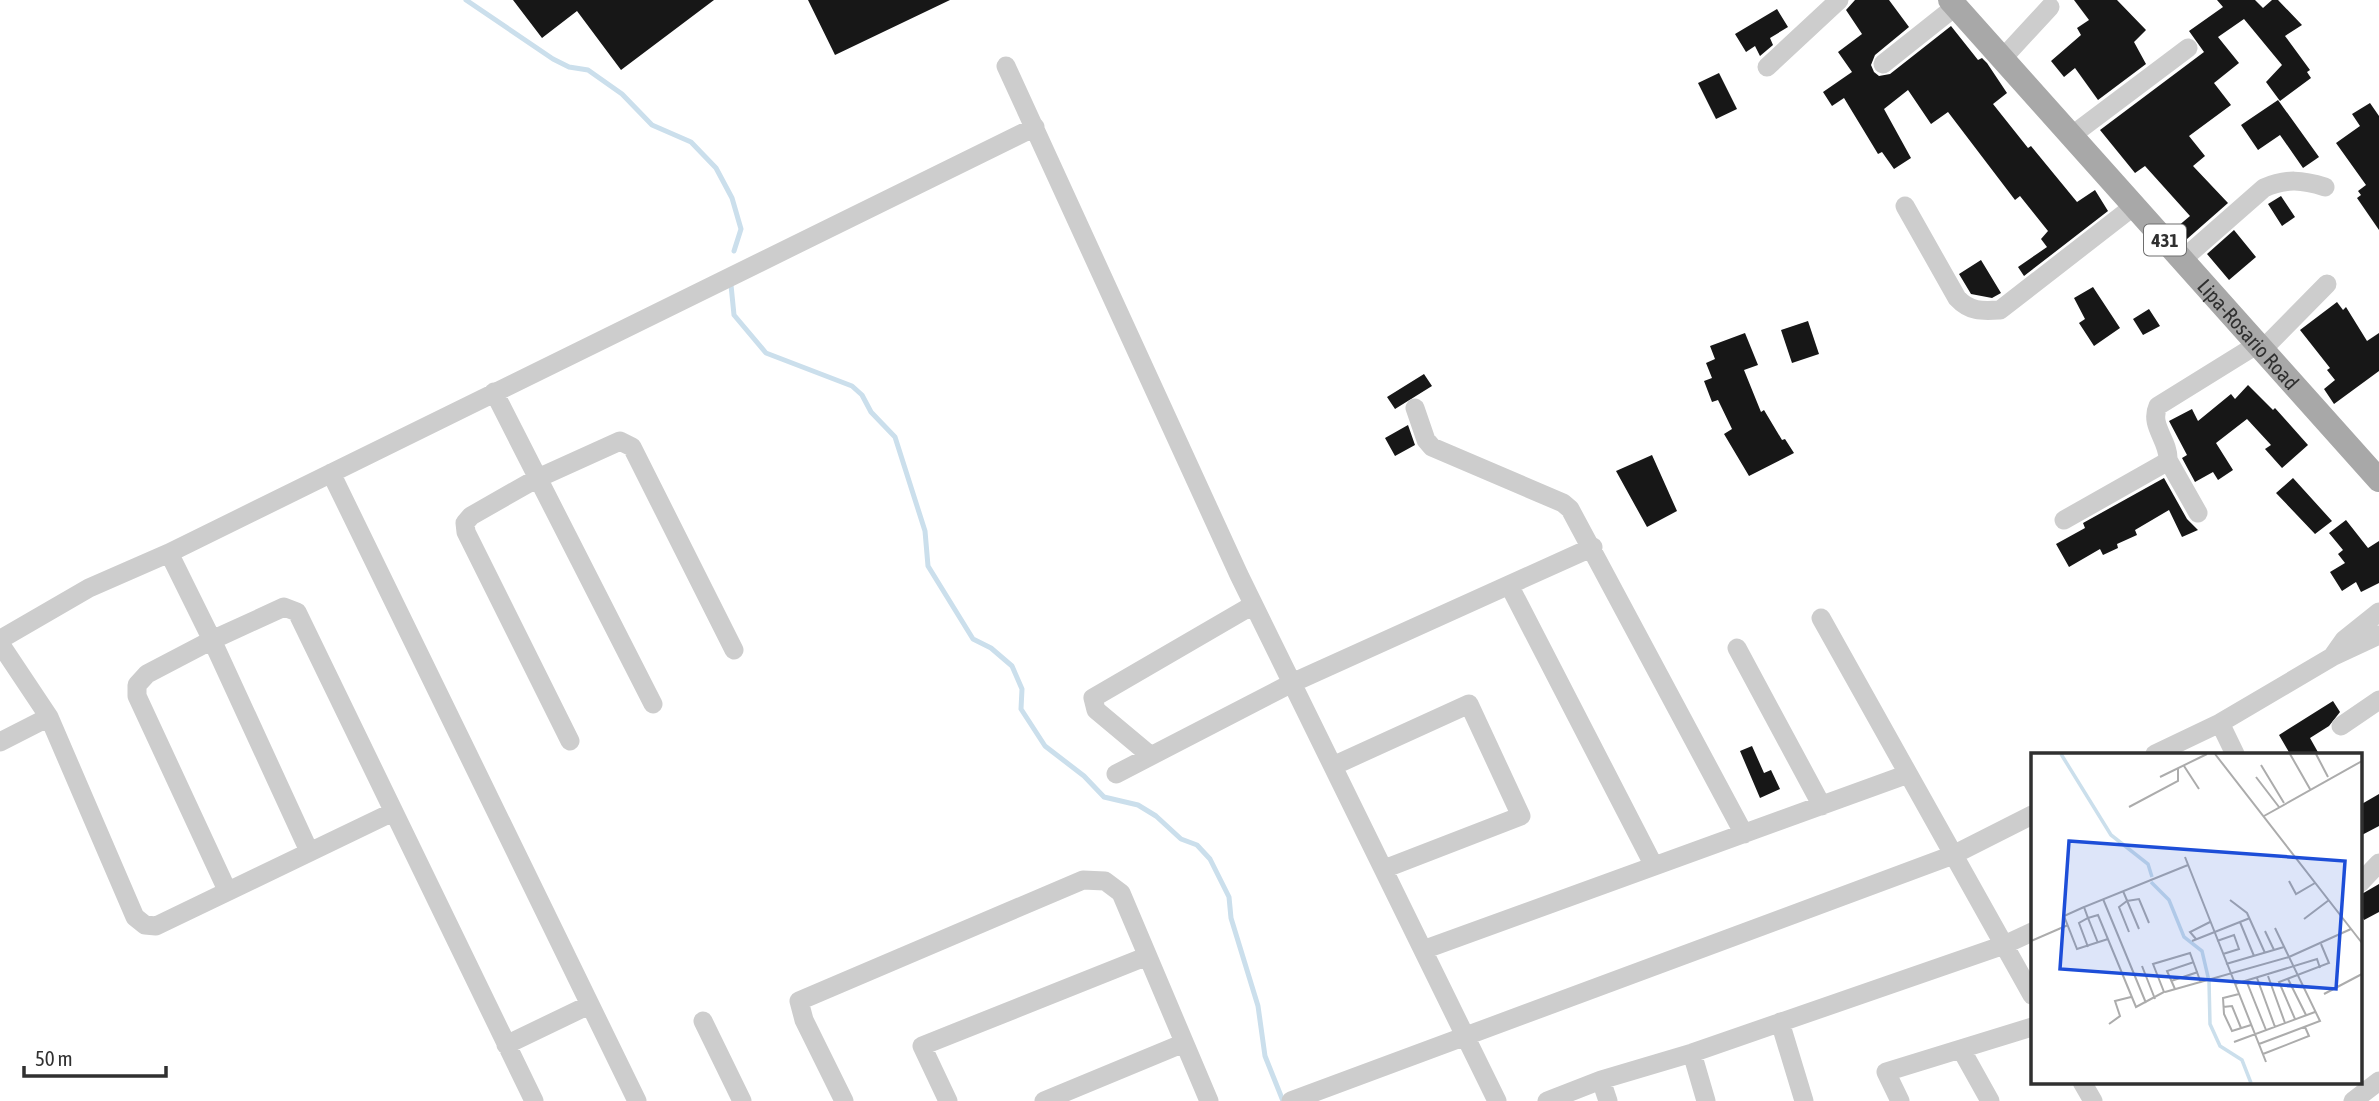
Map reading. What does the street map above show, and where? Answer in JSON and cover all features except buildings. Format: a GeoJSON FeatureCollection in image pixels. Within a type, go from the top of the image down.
{"type":"FeatureCollection","features":[{"type":"Feature","properties":{"kind":"main road","name":"Lipa-Rosario Road"},"geometry":{"type":"LineString","coordinates":[[1953,3],[2379,480]]}},
{"type":"Feature","properties":{"kind":"street"},"geometry":{"type":"LineString","coordinates":[[1767,67],[1839,0]]}},
{"type":"Feature","properties":{"kind":"street"},"geometry":{"type":"LineString","coordinates":[[1883,64],[1953,3]]}},
{"type":"Feature","properties":{"kind":"street"},"geometry":{"type":"LineString","coordinates":[[2003,59],[2050,7]]}},
{"type":"Feature","properties":{"kind":"street"},"geometry":{"type":"LineString","coordinates":[[2071,136],[2188,48]]}},
{"type":"Feature","properties":{"kind":"street"},"geometry":{"type":"LineString","coordinates":[[1006,66],[1253,605],[1497,1101]]}},
{"type":"Feature","properties":{"kind":"street"},"geometry":{"type":"LineString","coordinates":[[393,812],[156,926],[145,925],[135,917],[49,717],[3,648],[1,639],[89,588],[169,553],[1035,127]]}},
{"type":"Feature","properties":{"kind":"street"},"geometry":{"type":"LineString","coordinates":[[2182,260],[2264,188],[2277,182],[2302,180],[2325,187]]}},
{"type":"Feature","properties":{"kind":"street"},"geometry":{"type":"LineString","coordinates":[[1905,206],[1957,298],[1966,308],[1979,311],[2000,310],[2134,206]]}},
{"type":"Feature","properties":{"kind":"street"},"geometry":{"type":"LineString","coordinates":[[2198,513],[2168,460],[2168,450],[2155,423],[2154,415],[2158,405],[2260,347],[2327,284]]}},
{"type":"Feature","properties":{"kind":"street"},"geometry":{"type":"LineString","coordinates":[[494,392],[653,704]]}},
{"type":"Feature","properties":{"kind":"street"},"geometry":{"type":"LineString","coordinates":[[1415,408],[1426,440],[1432,447],[1563,503],[1570,509],[1593,547],[1745,834]]}},
{"type":"Feature","properties":{"kind":"street"},"geometry":{"type":"LineString","coordinates":[[570,740],[466,532],[465,523],[471,516],[536,479],[620,441],[632,447],[734,650]]}},
{"type":"Feature","properties":{"kind":"street"},"geometry":{"type":"LineString","coordinates":[[2064,520],[2168,460]]}},
{"type":"Feature","properties":{"kind":"street"},"geometry":{"type":"LineString","coordinates":[[331,473],[637,1101]]}},
{"type":"Feature","properties":{"kind":"street"},"geometry":{"type":"LineString","coordinates":[[1116,774],[1292,682],[1593,547]]}},
{"type":"Feature","properties":{"kind":"street"},"geometry":{"type":"LineString","coordinates":[[169,553],[309,851]]}},
{"type":"Feature","properties":{"kind":"street"},"geometry":{"type":"LineString","coordinates":[[1509,584],[1654,866]]}},
{"type":"Feature","properties":{"kind":"street"},"geometry":{"type":"LineString","coordinates":[[1151,756],[1097,710],[1093,698],[1253,605]]}},
{"type":"Feature","properties":{"kind":"street"},"geometry":{"type":"LineString","coordinates":[[227,890],[137,696],[137,685],[147,674],[284,607],[297,612],[534,1101]]}},
{"type":"Feature","properties":{"kind":"street"},"geometry":{"type":"LineString","coordinates":[[2332,657],[2344,640],[2379,612]]}},
{"type":"Feature","properties":{"kind":"street"},"geometry":{"type":"LineString","coordinates":[[1821,618],[2031,993]]}},
{"type":"Feature","properties":{"kind":"street"},"geometry":{"type":"LineString","coordinates":[[2157,753],[2220,723],[2332,657],[2379,635]]}},
{"type":"Feature","properties":{"kind":"street"},"geometry":{"type":"LineString","coordinates":[[1737,648],[1822,806]]}},
{"type":"Feature","properties":{"kind":"street"},"geometry":{"type":"LineString","coordinates":[[2341,726],[2379,700]]}},
{"type":"Feature","properties":{"kind":"street"},"geometry":{"type":"LineString","coordinates":[[1333,766],[1469,704],[1521,816],[1384,869]]}},
{"type":"Feature","properties":{"kind":"street"},"geometry":{"type":"LineString","coordinates":[[0,742],[49,717]]}},
{"type":"Feature","properties":{"kind":"street"},"geometry":{"type":"LineString","coordinates":[[2220,723],[2235,753]]}},
{"type":"Feature","properties":{"kind":"street"},"geometry":{"type":"LineString","coordinates":[[1423,950],[1908,774]]}},
{"type":"Feature","properties":{"kind":"street"},"geometry":{"type":"LineString","coordinates":[[1297,1099],[1953,855],[2031,816]]}},
{"type":"Feature","properties":{"kind":"street"},"geometry":{"type":"LineString","coordinates":[[2362,881],[2379,863]]}},
{"type":"Feature","properties":{"kind":"street"},"geometry":{"type":"LineString","coordinates":[[844,1101],[804,1020],[799,1001],[1083,880],[1105,881],[1121,893],[1145,957],[1209,1101]]}},
{"type":"Feature","properties":{"kind":"street"},"geometry":{"type":"LineString","coordinates":[[1547,1101],[1601,1080],[1692,1053],[2004,945],[2031,932]]}},
{"type":"Feature","properties":{"kind":"street"},"geometry":{"type":"LineString","coordinates":[[948,1101],[922,1046],[1145,957]]}},
{"type":"Feature","properties":{"kind":"street"},"geometry":{"type":"LineString","coordinates":[[506,1045],[589,1005]]}},
{"type":"Feature","properties":{"kind":"street"},"geometry":{"type":"LineString","coordinates":[[703,1021],[742,1101]]}},
{"type":"Feature","properties":{"kind":"street"},"geometry":{"type":"LineString","coordinates":[[1780,1022],[1804,1101]]}},
{"type":"Feature","properties":{"kind":"street"},"geometry":{"type":"LineString","coordinates":[[1900,1101],[1886,1072],[2031,1027]]}},
{"type":"Feature","properties":{"kind":"street"},"geometry":{"type":"LineString","coordinates":[[1044,1101],[1184,1043]]}},
{"type":"Feature","properties":{"kind":"street"},"geometry":{"type":"LineString","coordinates":[[1961,1049],[1990,1101]]}},
{"type":"Feature","properties":{"kind":"street"},"geometry":{"type":"LineString","coordinates":[[1692,1053],[1706,1101]]}},
{"type":"Feature","properties":{"kind":"street"},"geometry":{"type":"LineString","coordinates":[[1601,1080],[1608,1101]]}},
{"type":"Feature","properties":{"kind":"street"},"geometry":{"type":"LineString","coordinates":[[2353,1101],[2379,1081]]}},
{"type":"Feature","properties":{"kind":"street"},"geometry":{"type":"LineString","coordinates":[[2083,1084],[2093,1101]]}},
{"type":"Feature","properties":{"kind":"waterway"},"geometry":{"type":"LineString","coordinates":[[466,0],[553,59],[569,67],[588,70],[622,94],[652,125],[691,142],[716,168],[732,198],[741,229],[734,251]]}},
{"type":"Feature","properties":{"kind":"waterway"},"geometry":{"type":"LineString","coordinates":[[731,285],[734,315],[766,353],[852,386],[862,395],[871,412],[895,437],[925,531],[928,566],[973,639],[991,648],[1012,666],[1022,689],[1021,709],[1045,746],[1084,776],[1104,797],[1138,805],[1156,816],[1181,839],[1197,845],[1210,859],[1229,897],[1231,918],[1258,1006],[1265,1056],[1283,1101]]}}]}
